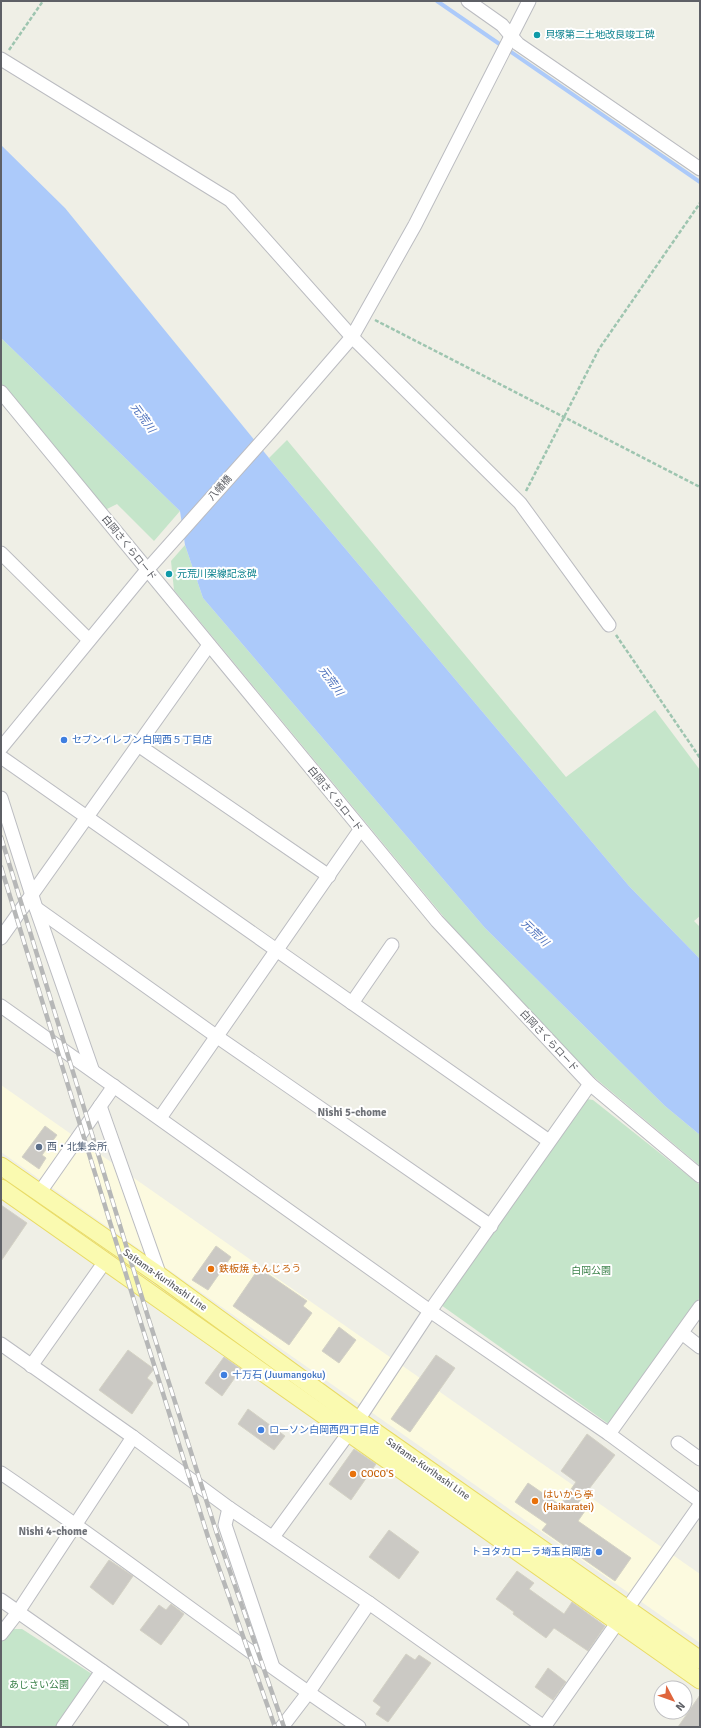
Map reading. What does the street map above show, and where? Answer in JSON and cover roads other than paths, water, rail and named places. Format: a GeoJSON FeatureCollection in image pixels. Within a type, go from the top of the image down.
{"type":"FeatureCollection","features":[{"type":"Feature","properties":{"kind":"main road","name":"Saitama-Kurihashi Line"},"geometry":{"type":"LineString","coordinates":[[1,1166],[160,1276],[353,1426]]}},
{"type":"Feature","properties":{"kind":"main road","name":"Saitama-Kurihashi Line"},"geometry":{"type":"LineString","coordinates":[[1,1188],[353,1426],[624,1616],[700,1660]]}},
{"type":"Feature","properties":{"kind":"main road","name":"Saitama-Kurihashi Line"},"geometry":{"type":"LineString","coordinates":[[624,1616],[700,1680]]}},
{"type":"Feature","properties":{"kind":"street"},"geometry":{"type":"LineString","coordinates":[[468,1],[502,25],[518,44],[700,170]]}},
{"type":"Feature","properties":{"kind":"street","name":"八幡橋"},"geometry":{"type":"LineString","coordinates":[[1,748],[147,570],[352,337],[415,225],[529,1]]}},
{"type":"Feature","properties":{"kind":"street"},"geometry":{"type":"LineString","coordinates":[[2,60],[230,200],[352,337],[520,503],[609,625]]}},
{"type":"Feature","properties":{"kind":"street","name":"白岡さくらロード"},"geometry":{"type":"LineString","coordinates":[[1,392],[436,922],[590,1084],[700,1176]]}},
{"type":"Feature","properties":{"kind":"street"},"geometry":{"type":"LineString","coordinates":[[3,558],[89,640]]}},
{"type":"Feature","properties":{"kind":"street"},"geometry":{"type":"LineString","coordinates":[[1,938],[208,645]]}},
{"type":"Feature","properties":{"kind":"street"},"geometry":{"type":"LineString","coordinates":[[138,745],[329,876]]}},
{"type":"Feature","properties":{"kind":"street"},"geometry":{"type":"LineString","coordinates":[[1,757],[549,1141]]}},
{"type":"Feature","properties":{"kind":"street"},"geometry":{"type":"LineString","coordinates":[[1,798],[36,908],[92,1069]]}},
{"type":"Feature","properties":{"kind":"street"},"geometry":{"type":"LineString","coordinates":[[160,1118],[360,830]]}},
{"type":"Feature","properties":{"kind":"street"},"geometry":{"type":"LineString","coordinates":[[36,908],[216,1036],[491,1226]]}},
{"type":"Feature","properties":{"kind":"street"},"geometry":{"type":"LineString","coordinates":[[352,1003],[392,945]]}},
{"type":"Feature","properties":{"kind":"street"},"geometry":{"type":"LineString","coordinates":[[1,1006],[92,1069],[430,1311],[609,1434],[700,1501]]}},
{"type":"Feature","properties":{"kind":"street"},"geometry":{"type":"LineString","coordinates":[[273,1537],[353,1426],[430,1311],[590,1084]]}},
{"type":"Feature","properties":{"kind":"street"},"geometry":{"type":"LineString","coordinates":[[40,1192],[114,1086]]}},
{"type":"Feature","properties":{"kind":"street"},"geometry":{"type":"LineString","coordinates":[[100,1106],[160,1276]]}},
{"type":"Feature","properties":{"kind":"street"},"geometry":{"type":"LineString","coordinates":[[31,1366],[106,1260]]}},
{"type":"Feature","properties":{"kind":"street"},"geometry":{"type":"LineString","coordinates":[[609,1434],[700,1307]]}},
{"type":"Feature","properties":{"kind":"street"},"geometry":{"type":"LineString","coordinates":[[682,1334],[700,1346]]}},
{"type":"Feature","properties":{"kind":"street"},"geometry":{"type":"LineString","coordinates":[[1,1344],[133,1437],[229,1508],[369,1603],[544,1727],[624,1616],[700,1505]]}},
{"type":"Feature","properties":{"kind":"street"},"geometry":{"type":"LineString","coordinates":[[1,1634],[18,1612],[133,1437]]}},
{"type":"Feature","properties":{"kind":"street"},"geometry":{"type":"LineString","coordinates":[[678,1444],[700,1459]]}},
{"type":"Feature","properties":{"kind":"street"},"geometry":{"type":"LineString","coordinates":[[1,1473],[76,1524],[308,1693],[359,1727]]}},
{"type":"Feature","properties":{"kind":"street"},"geometry":{"type":"LineString","coordinates":[[229,1508],[225,1525],[273,1667]]}},
{"type":"Feature","properties":{"kind":"street"},"geometry":{"type":"LineString","coordinates":[[1,1600],[182,1727]]}},
{"type":"Feature","properties":{"kind":"street"},"geometry":{"type":"LineString","coordinates":[[282,1727],[292,1721],[308,1693],[369,1603]]}},
{"type":"Feature","properties":{"kind":"street"},"geometry":{"type":"LineString","coordinates":[[63,1727],[102,1671]]}},
{"type":"Feature","properties":{"kind":"water","name":"元荒川"},"geometry":{"type":"Polygon","coordinates":[[[1,145],[65,208],[269,458],[629,886],[700,959],[700,1135],[665,1106],[485,928],[203,598],[185,545],[180,511],[1,338],[1,145]]]}},
{"type":"Feature","properties":{"kind":"waterway"},"geometry":{"type":"LineString","coordinates":[[437,1],[700,182]]}},
{"type":"Feature","properties":{"kind":"railway"},"geometry":{"type":"LineString","coordinates":[[1,837],[148,1317],[217,1534],[284,1727]]}},
{"type":"Feature","properties":{"kind":"railway"},"geometry":{"type":"LineString","coordinates":[[1,867],[208,1537],[275,1727]]}},
{"type":"Feature","properties":{"kind":"place","name":"貝塚第二土地改良竣工碑"},"geometry":{"type":"Point","coordinates":[537,35]}},
{"type":"Feature","properties":{"kind":"place","name":"元荒川架線記念碑"},"geometry":{"type":"Point","coordinates":[169,574]}},
{"type":"Feature","properties":{"kind":"place","name":"セブンイレブン白岡西５丁目店"},"geometry":{"type":"Point","coordinates":[64,740]}},
{"type":"Feature","properties":{"kind":"place","name":"西・北集会所"},"geometry":{"type":"Point","coordinates":[39,1147]}},
{"type":"Feature","properties":{"kind":"place","name":"鉄板焼 もんじろう"},"geometry":{"type":"Point","coordinates":[211,1269]}},
{"type":"Feature","properties":{"kind":"place","name":"十万石 (Juumangoku)"},"geometry":{"type":"Point","coordinates":[224,1375]}},
{"type":"Feature","properties":{"kind":"place","name":"ローソン白岡西四丁目店"},"geometry":{"type":"Point","coordinates":[261,1430]}},
{"type":"Feature","properties":{"kind":"place","name":"COCO'S"},"geometry":{"type":"Point","coordinates":[353,1474]}},
{"type":"Feature","properties":{"kind":"place","name":"はいから亭 (Haikaratei)"},"geometry":{"type":"Point","coordinates":[535,1501]}},
{"type":"Feature","properties":{"kind":"place","name":"トヨタカローラ埼玉白岡店"},"geometry":{"type":"Point","coordinates":[599,1552]}},
{"type":"Feature","properties":{"kind":"district","name":"Nishi 5-chome"},"geometry":{"type":"Point","coordinates":[352,1112]}},
{"type":"Feature","properties":{"kind":"district","name":"Nishi 4-chome"},"geometry":{"type":"Point","coordinates":[53,1531]}},
{"type":"Feature","properties":{"kind":"park label","name":"白岡公園"},"geometry":{"type":"Point","coordinates":[591,1271]}},
{"type":"Feature","properties":{"kind":"park label","name":"あじさい公園"},"geometry":{"type":"Point","coordinates":[39,1685]}}]}
